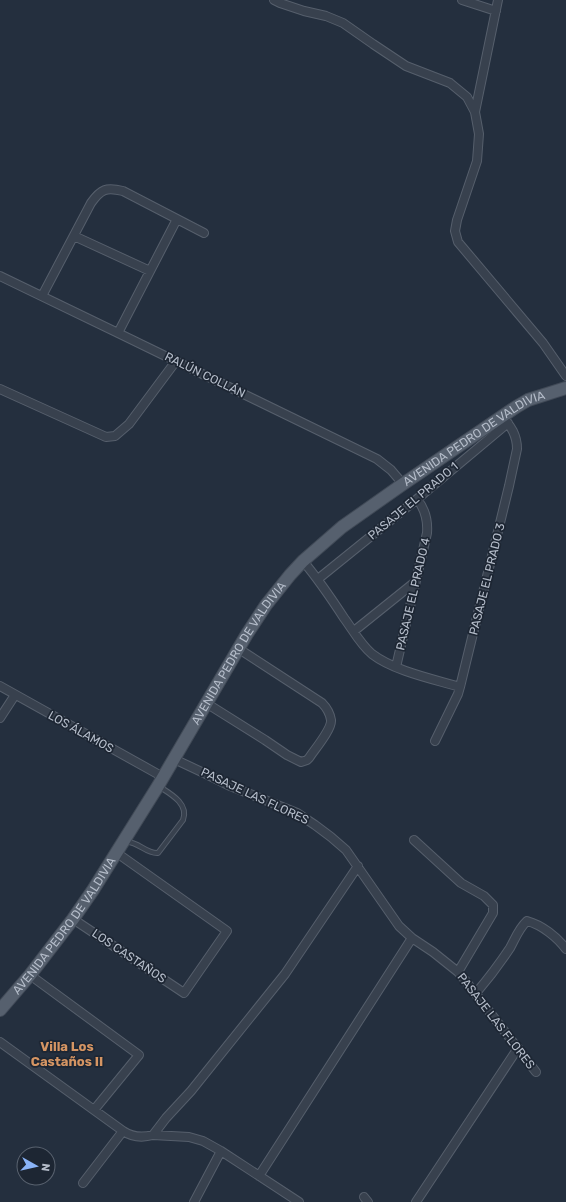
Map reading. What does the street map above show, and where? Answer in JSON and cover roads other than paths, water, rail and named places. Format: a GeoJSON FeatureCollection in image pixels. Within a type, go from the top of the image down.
{"type":"FeatureCollection","features":[{"type":"Feature","properties":{"kind":"main road","name":"AVENIDA PEDRO DE VALDIVIA"},"geometry":{"type":"LineString","coordinates":[[0,1010],[30,975],[73,919],[117,853],[161,782],[206,703],[266,605],[303,561],[342,527],[403,484],[505,420],[528,400],[566,388]]}},
{"type":"Feature","properties":{"kind":"street"},"geometry":{"type":"LineString","coordinates":[[274,0],[286,5],[326,16],[343,23],[406,66],[450,83],[467,97],[475,112],[479,134],[476,161],[457,220],[456,231],[458,242],[544,343],[566,376]]}},
{"type":"Feature","properties":{"kind":"street"},"geometry":{"type":"LineString","coordinates":[[462,0],[496,11]]}},
{"type":"Feature","properties":{"kind":"street"},"geometry":{"type":"LineString","coordinates":[[475,112],[498,0]]}},
{"type":"Feature","properties":{"kind":"street"},"geometry":{"type":"LineString","coordinates":[[42,296],[91,203],[98,193],[112,189],[123,191],[204,233]]}},
{"type":"Feature","properties":{"kind":"street"},"geometry":{"type":"LineString","coordinates":[[118,333],[177,220]]}},
{"type":"Feature","properties":{"kind":"street"},"geometry":{"type":"LineString","coordinates":[[74,236],[150,271]]}},
{"type":"Feature","properties":{"kind":"street","name":"RALÚN COLLÁN"},"geometry":{"type":"LineString","coordinates":[[0,276],[377,459],[391,470],[403,484]]}},
{"type":"Feature","properties":{"kind":"street"},"geometry":{"type":"LineString","coordinates":[[0,389],[106,437],[115,436],[129,424],[176,361]]}},
{"type":"Feature","properties":{"kind":"street","name":"PASAJE EL PRADO 1"},"geometry":{"type":"LineString","coordinates":[[318,579],[417,499],[505,420]]}},
{"type":"Feature","properties":{"kind":"street","name":"PASAJE EL PRADO 3"},"geometry":{"type":"LineString","coordinates":[[435,741],[458,694],[510,486],[517,449],[514,432],[505,420]]}},
{"type":"Feature","properties":{"kind":"street","name":"PASAJE EL PRADO 4"},"geometry":{"type":"LineString","coordinates":[[396,667],[428,526],[424,508],[417,499]]}},
{"type":"Feature","properties":{"kind":"street"},"geometry":{"type":"LineString","coordinates":[[303,561],[318,579],[365,647],[372,653],[384,661],[411,673],[460,687]]}},
{"type":"Feature","properties":{"kind":"street"},"geometry":{"type":"LineString","coordinates":[[354,631],[416,582]]}},
{"type":"Feature","properties":{"kind":"street"},"geometry":{"type":"LineString","coordinates":[[206,703],[295,760],[301,762],[310,758],[330,727],[330,715],[322,703],[239,649]]}},
{"type":"Feature","properties":{"kind":"street","name":"LOS ÁLAMOS"},"geometry":{"type":"LineString","coordinates":[[0,686],[161,782]]}},
{"type":"Feature","properties":{"kind":"street"},"geometry":{"type":"LineString","coordinates":[[0,718],[15,695]]}},
{"type":"Feature","properties":{"kind":"street","name":"PASAJE LAS FLORES"},"geometry":{"type":"LineString","coordinates":[[174,760],[228,785],[297,813],[316,824],[346,850],[393,920],[412,938],[433,952],[458,972],[476,993],[536,1072]]}},
{"type":"Feature","properties":{"kind":"street"},"geometry":{"type":"LineString","coordinates":[[414,840],[461,883],[484,896],[493,905],[493,913],[458,972]]}},
{"type":"Feature","properties":{"kind":"street","name":"LOS CASTAÑOS"},"geometry":{"type":"LineString","coordinates":[[73,919],[184,993],[227,931],[117,853]]}},
{"type":"Feature","properties":{"kind":"street"},"geometry":{"type":"LineString","coordinates":[[152,1135],[191,1091],[285,974],[358,866]]}},
{"type":"Feature","properties":{"kind":"street"},"geometry":{"type":"LineString","coordinates":[[476,993],[510,948],[523,925],[527,922],[535,923],[543,928],[566,949]]}},
{"type":"Feature","properties":{"kind":"street"},"geometry":{"type":"LineString","coordinates":[[259,1176],[412,938]]}},
{"type":"Feature","properties":{"kind":"street"},"geometry":{"type":"LineString","coordinates":[[30,975],[138,1055],[94,1110]]}},
{"type":"Feature","properties":{"kind":"street"},"geometry":{"type":"LineString","coordinates":[[0,1042],[127,1134],[138,1137],[152,1135],[197,1138],[221,1151],[299,1202]]}},
{"type":"Feature","properties":{"kind":"street"},"geometry":{"type":"LineString","coordinates":[[418,1201],[518,1048]]}},
{"type":"Feature","properties":{"kind":"street"},"geometry":{"type":"LineString","coordinates":[[84,1184],[122,1131]]}},
{"type":"Feature","properties":{"kind":"street"},"geometry":{"type":"LineString","coordinates":[[194,1202],[221,1151]]}},
{"type":"Feature","properties":{"kind":"lane"},"geometry":{"type":"LineString","coordinates":[[124,842],[135,843],[151,852],[158,852],[182,820],[185,814],[184,809],[161,782]]}},
{"type":"Feature","properties":{"kind":"district","name":"Villa Los Castaños II"},"geometry":{"type":"Point","coordinates":[67,1054]}}]}
